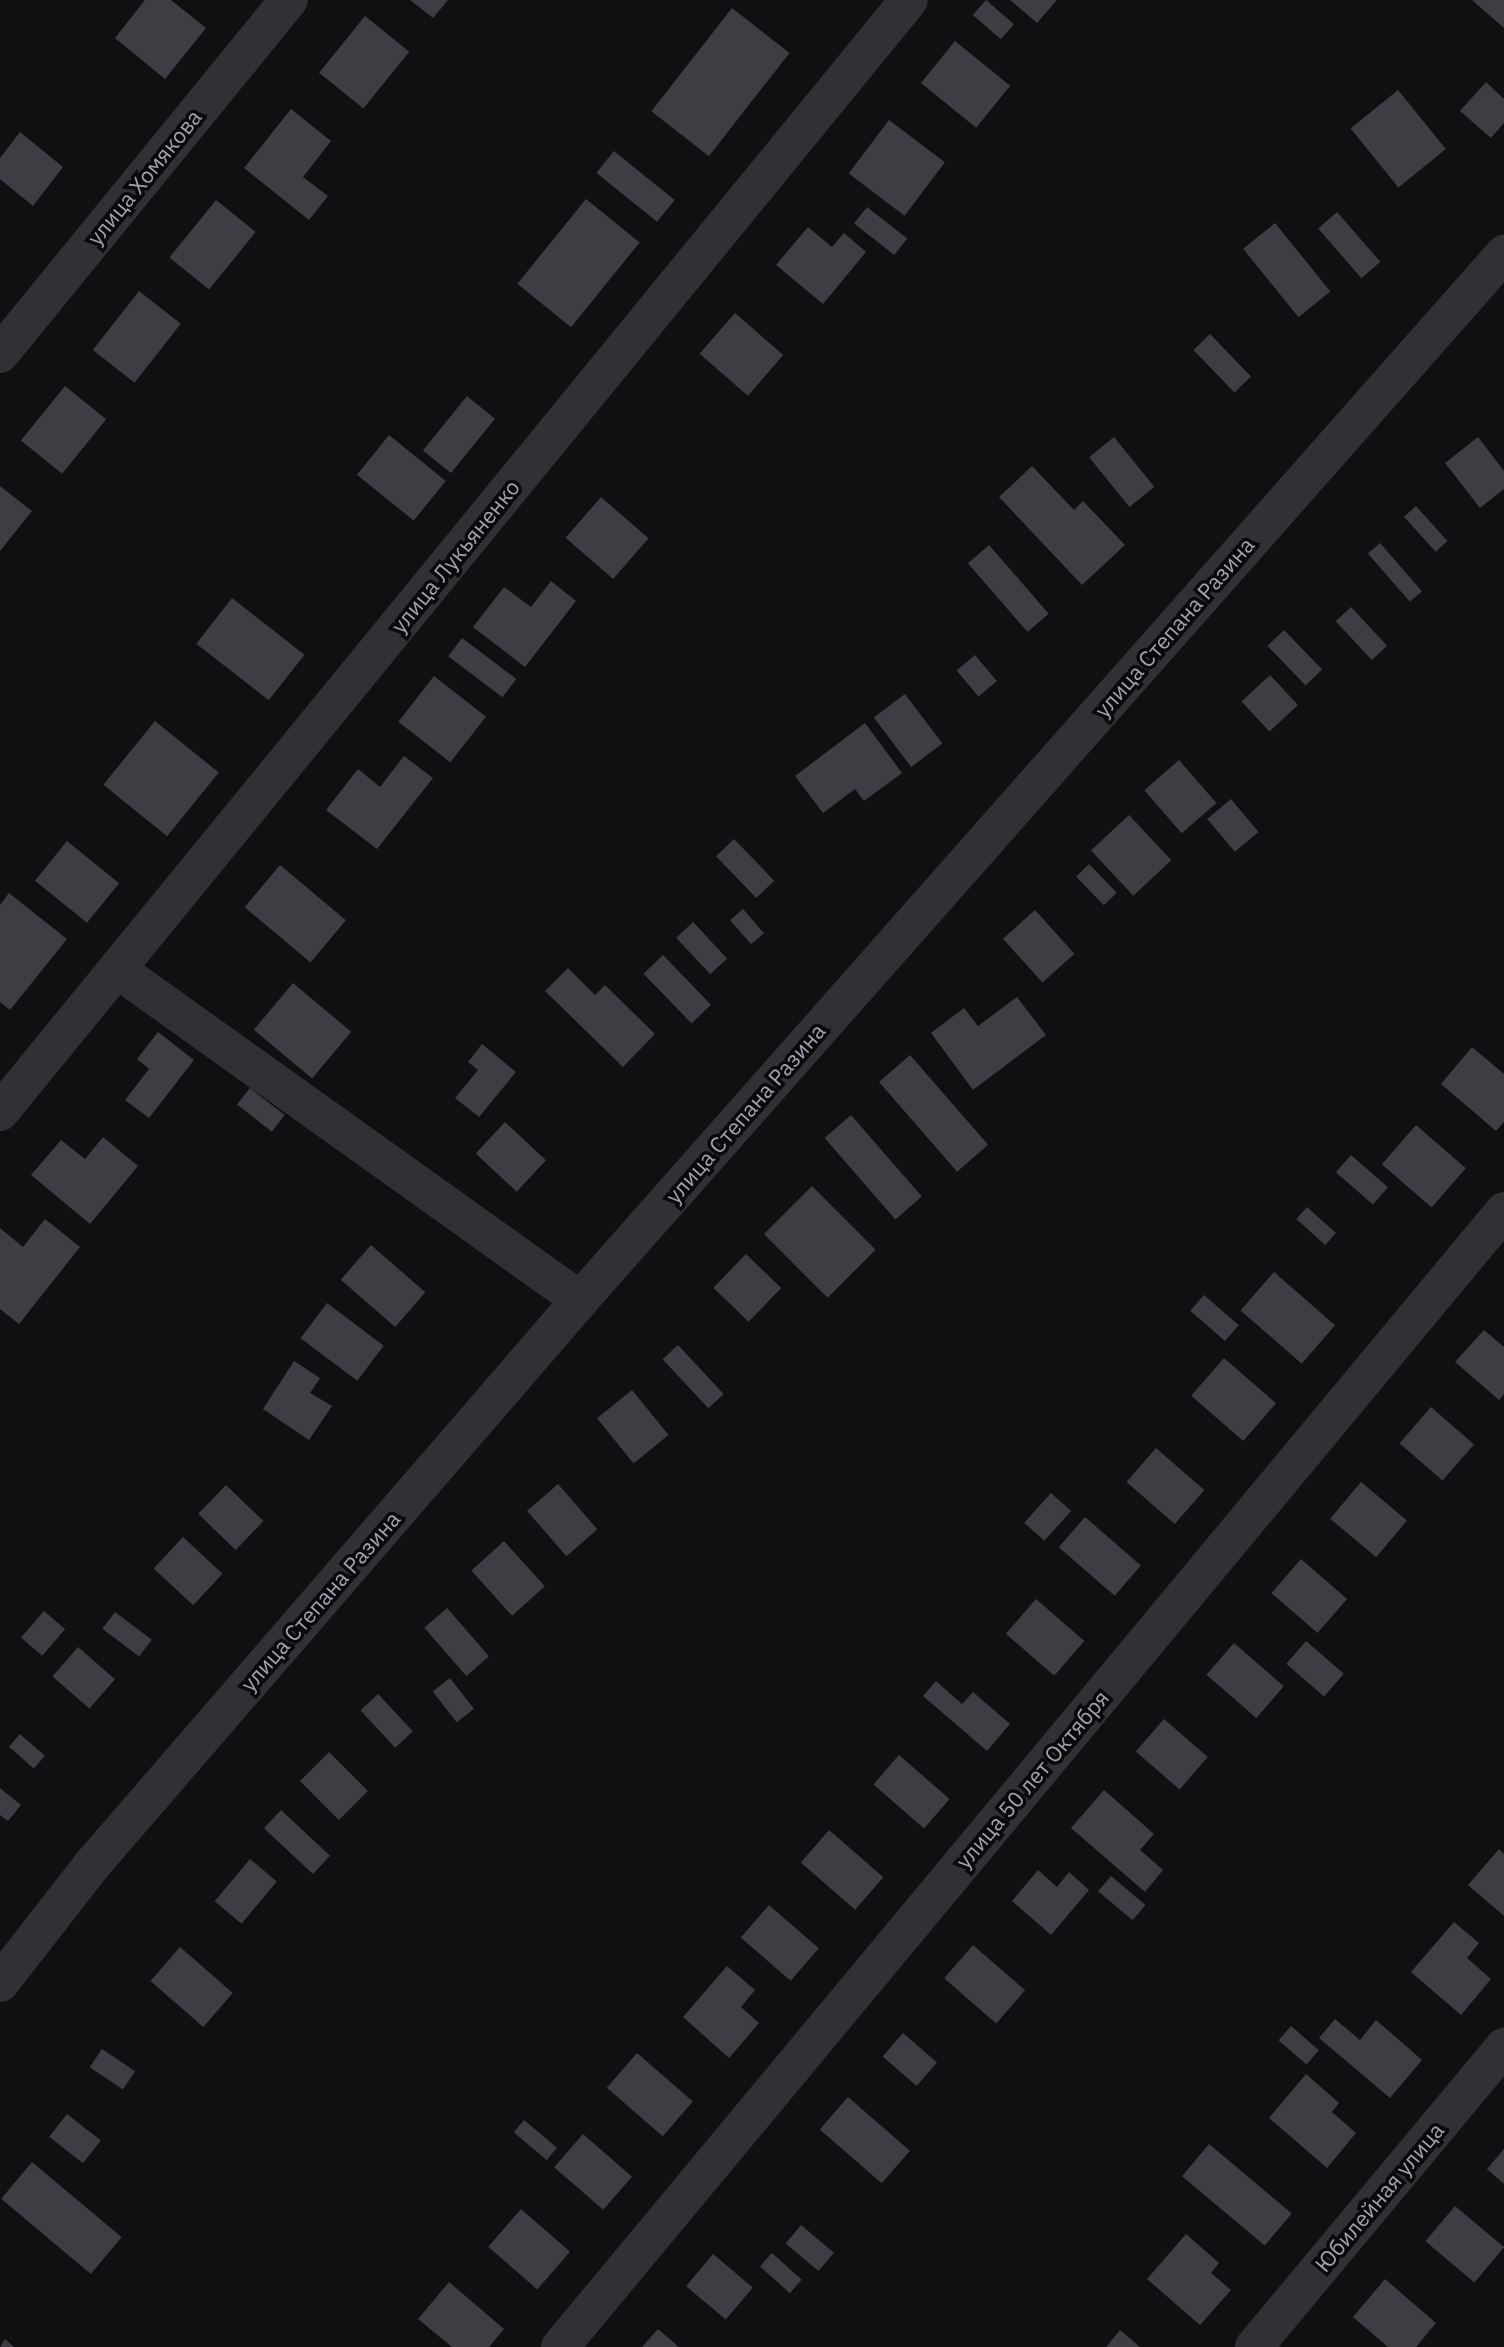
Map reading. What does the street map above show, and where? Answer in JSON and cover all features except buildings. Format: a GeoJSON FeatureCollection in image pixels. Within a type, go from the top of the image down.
{"type":"FeatureCollection","features":[{"type":"Feature","properties":{"kind":"street","name":"улица Хомякова"},"geometry":{"type":"LineString","coordinates":[[0,354],[289,0]]}},
{"type":"Feature","properties":{"kind":"street","name":"улица Лукьяненко"},"geometry":{"type":"LineString","coordinates":[[0,1112],[909,0]]}},
{"type":"Feature","properties":{"kind":"street","name":"улица Степана Разина"},"geometry":{"type":"LineString","coordinates":[[0,1983],[91,1866],[580,1300],[1504,254]]}},
{"type":"Feature","properties":{"kind":"street"},"geometry":{"type":"LineString","coordinates":[[118,970],[580,1300]]}},
{"type":"Feature","properties":{"kind":"street","name":"улица 50 лет Октября"},"geometry":{"type":"LineString","coordinates":[[560,2347],[1504,1211]]}},
{"type":"Feature","properties":{"kind":"street","name":"Юбилейная улица"},"geometry":{"type":"LineString","coordinates":[[1254,2347],[1504,2047]]}}]}
